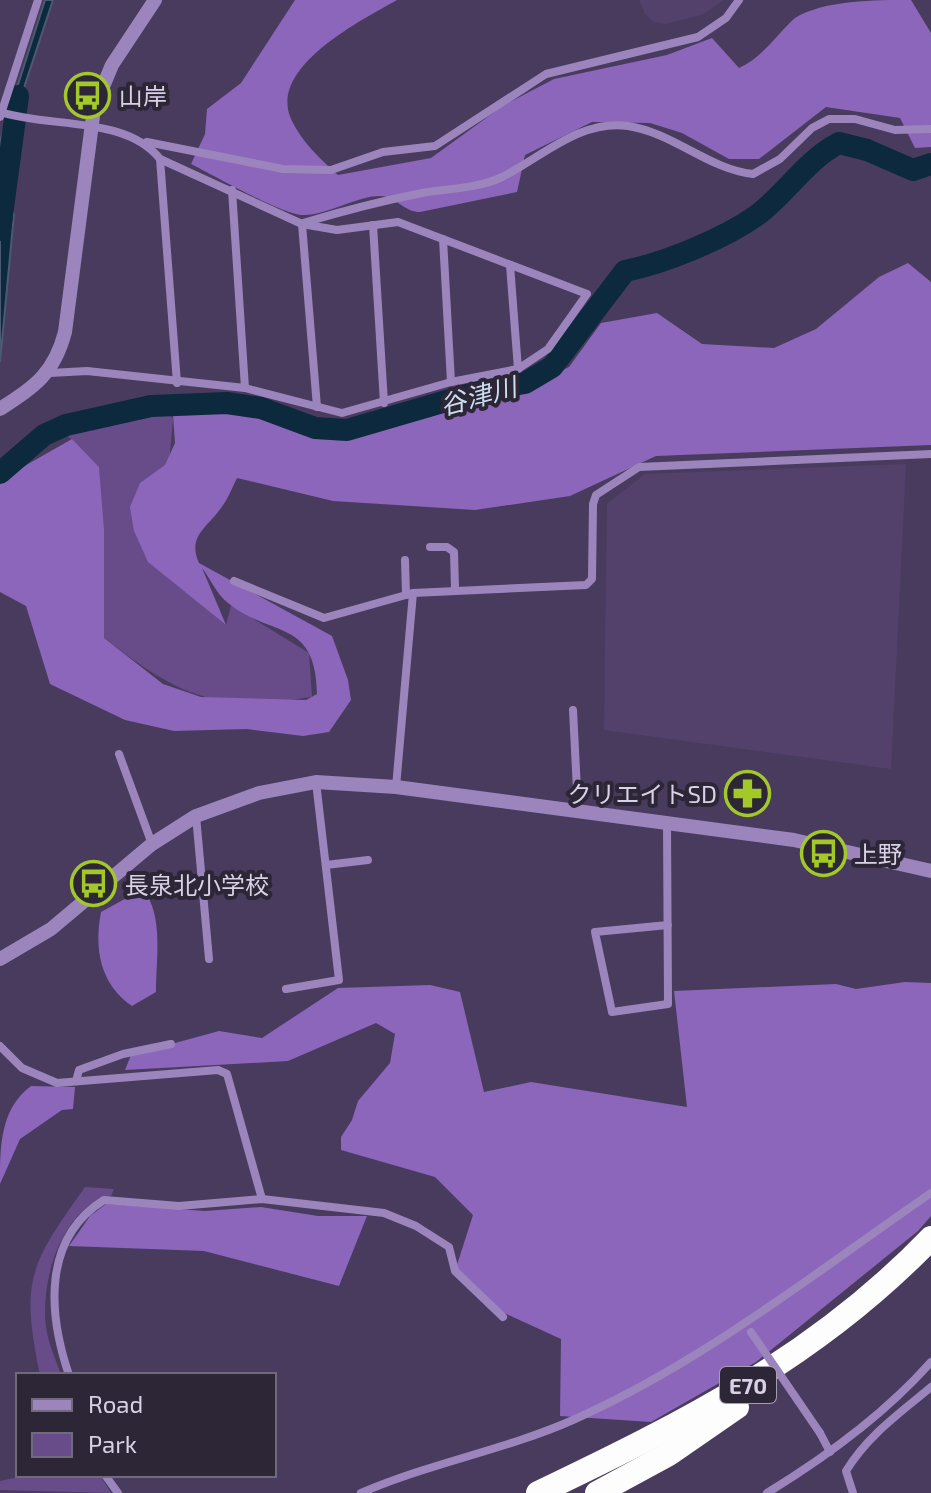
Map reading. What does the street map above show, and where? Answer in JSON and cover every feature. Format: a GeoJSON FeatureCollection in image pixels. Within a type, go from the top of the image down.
{"type":"FeatureCollection","features":[{"type":"Feature","properties":{"kind":"highway","name":"E70"},"geometry":{"type":"LineString","coordinates":[[538,1493],[657,1436],[759,1379],[850,1316],[931,1238]]}},
{"type":"Feature","properties":{"kind":"highway","name":"E70"},"geometry":{"type":"LineString","coordinates":[[560,1493],[660,1446],[766,1387],[856,1321],[931,1250]]}},
{"type":"Feature","properties":{"kind":"highway"},"geometry":{"type":"LineString","coordinates":[[597,1493],[669,1454],[766,1387]]}},
{"type":"Feature","properties":{"kind":"street"},"geometry":{"type":"LineString","coordinates":[[38,0],[1,114],[90,127],[146,142],[283,169],[331,170],[383,152],[435,146],[546,74],[698,37],[726,18],[739,0]]}},
{"type":"Feature","properties":{"kind":"street"},"geometry":{"type":"LineString","coordinates":[[50,373],[65,332],[90,127],[99,91],[112,65],[155,0]]}},
{"type":"Feature","properties":{"kind":"street"},"geometry":{"type":"LineString","coordinates":[[302,224],[369,203],[497,179],[557,143],[594,128],[626,126],[658,134],[720,165],[753,174],[780,159],[812,128],[829,119],[855,119],[895,130],[931,129]]}},
{"type":"Feature","properties":{"kind":"street"},"geometry":{"type":"LineString","coordinates":[[6,405],[50,373],[87,371],[245,388],[342,413],[451,382],[518,369],[548,349],[587,294],[398,222],[337,230],[302,224],[160,159],[146,142]]}},
{"type":"Feature","properties":{"kind":"street"},"geometry":{"type":"LineString","coordinates":[[160,159],[177,383]]}},
{"type":"Feature","properties":{"kind":"street"},"geometry":{"type":"LineString","coordinates":[[232,190],[245,388]]}},
{"type":"Feature","properties":{"kind":"street"},"geometry":{"type":"LineString","coordinates":[[302,224],[317,407]]}},
{"type":"Feature","properties":{"kind":"street"},"geometry":{"type":"LineString","coordinates":[[373,225],[384,403]]}},
{"type":"Feature","properties":{"kind":"street"},"geometry":{"type":"LineString","coordinates":[[443,239],[451,382]]}},
{"type":"Feature","properties":{"kind":"street"},"geometry":{"type":"LineString","coordinates":[[510,265],[518,369]]}},
{"type":"Feature","properties":{"kind":"street"},"geometry":{"type":"LineString","coordinates":[[234,581],[324,618],[409,594],[455,589],[586,585],[592,579],[593,504],[596,495],[639,467],[931,454]]}},
{"type":"Feature","properties":{"kind":"street"},"geometry":{"type":"LineString","coordinates":[[430,547],[447,547],[454,552],[455,589]]}},
{"type":"Feature","properties":{"kind":"street"},"geometry":{"type":"LineString","coordinates":[[396,787],[409,594],[405,560]]}},
{"type":"Feature","properties":{"kind":"street"},"geometry":{"type":"LineString","coordinates":[[573,710],[578,810]]}},
{"type":"Feature","properties":{"kind":"street"},"geometry":{"type":"LineString","coordinates":[[119,754],[152,844]]}},
{"type":"Feature","properties":{"kind":"street"},"geometry":{"type":"LineString","coordinates":[[286,989],[339,980],[316,782]]}},
{"type":"Feature","properties":{"kind":"street"},"geometry":{"type":"LineString","coordinates":[[0,959],[51,929],[152,844],[196,816],[259,793],[316,782],[396,787],[667,821],[809,842],[931,871]]}},
{"type":"Feature","properties":{"kind":"street"},"geometry":{"type":"LineString","coordinates":[[196,816],[209,959]]}},
{"type":"Feature","properties":{"kind":"street"},"geometry":{"type":"LineString","coordinates":[[667,821],[668,925],[668,1004],[612,1012],[595,932],[668,925]]}},
{"type":"Feature","properties":{"kind":"street"},"geometry":{"type":"LineString","coordinates":[[326,865],[368,860]]}},
{"type":"Feature","properties":{"kind":"street"},"geometry":{"type":"LineString","coordinates":[[76,1081],[79,1070],[123,1054],[171,1044]]}},
{"type":"Feature","properties":{"kind":"street"},"geometry":{"type":"LineString","coordinates":[[0,1046],[22,1068],[57,1083],[218,1070],[227,1074],[262,1199]]}},
{"type":"Feature","properties":{"kind":"street"},"geometry":{"type":"LineString","coordinates":[[361,1493],[404,1474],[571,1421],[620,1398],[742,1323],[931,1193]]}},
{"type":"Feature","properties":{"kind":"street"},"geometry":{"type":"LineString","coordinates":[[68,1373],[54,1322],[55,1273],[64,1247],[95,1205],[104,1200],[179,1206],[262,1199],[384,1213],[416,1226],[449,1247],[455,1271],[503,1317]]}},
{"type":"Feature","properties":{"kind":"street"},"geometry":{"type":"LineString","coordinates":[[742,1323],[820,1433],[830,1452]]}},
{"type":"Feature","properties":{"kind":"street"},"geometry":{"type":"LineString","coordinates":[[767,1493],[830,1452],[902,1394],[931,1362]]}},
{"type":"Feature","properties":{"kind":"street"},"geometry":{"type":"LineString","coordinates":[[853,1493],[846,1471],[873,1434],[931,1387]]}},
{"type":"Feature","properties":{"kind":"street"},"geometry":{"type":"LineString","coordinates":[[863,1424],[873,1434]]}},
{"type":"Feature","properties":{"kind":"shaded area"},"geometry":{"type":"Polygon","coordinates":[[[295,0],[397,0],[322,48],[293,81],[288,100],[291,119],[306,142],[338,175],[431,158],[504,105],[554,79],[667,55],[712,38],[739,68],[762,52],[795,18],[835,4],[866,1],[911,0],[931,33],[931,147],[915,148],[900,118],[826,107],[759,159],[729,159],[682,133],[650,123],[592,122],[525,155],[517,192],[420,212],[378,196],[324,212],[293,213],[191,164],[205,134],[207,109],[241,83],[295,0]]]}},
{"type":"Feature","properties":{"kind":"shaded area"},"geometry":{"type":"Polygon","coordinates":[[[639,0],[723,0],[704,14],[667,24],[654,22],[645,14],[639,0]]]}},
{"type":"Feature","properties":{"kind":"shaded area"},"geometry":{"type":"Polygon","coordinates":[[[908,263],[931,282],[931,445],[656,456],[570,496],[475,510],[333,501],[237,478],[223,505],[197,539],[195,546],[199,563],[332,636],[348,680],[351,700],[329,732],[303,736],[247,729],[174,731],[125,720],[50,684],[26,606],[0,592],[0,480],[72,439],[99,467],[104,530],[104,638],[163,684],[201,697],[306,700],[317,694],[315,670],[309,653],[300,641],[228,603],[202,568],[226,625],[148,562],[134,531],[130,507],[140,483],[165,465],[175,443],[173,415],[186,409],[233,404],[339,438],[528,388],[569,367],[601,323],[657,313],[702,344],[774,348],[816,329],[879,277],[908,263]]]}},
{"type":"Feature","properties":{"kind":"shaded area"},"geometry":{"type":"Polygon","coordinates":[[[906,464],[891,769],[604,730],[607,504],[645,474],[906,464]]]}},
{"type":"Feature","properties":{"kind":"shaded area"},"geometry":{"type":"Polygon","coordinates":[[[143,889],[150,900],[156,925],[156,992],[132,1006],[121,997],[106,976],[99,952],[99,926],[101,912],[143,889]]]}},
{"type":"Feature","properties":{"kind":"shaded area"},"geometry":{"type":"Polygon","coordinates":[[[905,982],[931,983],[931,1216],[918,1231],[756,1362],[651,1422],[560,1416],[561,1339],[502,1312],[455,1271],[473,1215],[435,1177],[341,1150],[341,1137],[352,1120],[358,1101],[390,1063],[395,1034],[376,1023],[288,1061],[125,1070],[131,1055],[219,1031],[262,1038],[338,988],[430,985],[460,992],[484,1092],[531,1082],[687,1107],[674,991],[836,984],[856,989],[905,982]]]}},
{"type":"Feature","properties":{"kind":"shaded area"},"geometry":{"type":"Polygon","coordinates":[[[31,1086],[75,1087],[73,1109],[62,1110],[20,1139],[0,1184],[0,1156],[8,1117],[21,1095],[31,1086]]]}},
{"type":"Feature","properties":{"kind":"shaded area"},"geometry":{"type":"Polygon","coordinates":[[[106,1204],[205,1211],[261,1207],[318,1216],[367,1216],[339,1286],[204,1251],[69,1246],[90,1216],[106,1204]]]}},
{"type":"Feature","properties":{"kind":"green space"},"geometry":{"type":"Polygon","coordinates":[[[168,412],[173,419],[169,465],[148,561],[226,625],[231,605],[309,653],[312,697],[258,704],[208,698],[154,674],[104,638],[99,467],[67,435],[168,412]]]}},
{"type":"Feature","properties":{"kind":"green space"},"geometry":{"type":"Polygon","coordinates":[[[85,1187],[114,1189],[111,1196],[94,1203],[79,1215],[58,1249],[51,1269],[45,1309],[48,1339],[60,1373],[40,1373],[31,1294],[34,1274],[52,1236],[85,1187]]]}},
{"type":"Feature","properties":{"kind":"green space"},"geometry":{"type":"Polygon","coordinates":[[[19,1477],[101,1477],[111,1493],[0,1490],[0,1481],[19,1477]]]}},
{"type":"Feature","properties":{"kind":"water"},"geometry":{"type":"Polygon","coordinates":[[[45,0],[53,0],[5,145],[0,184],[1,138],[45,0]]]}},
{"type":"Feature","properties":{"kind":"water"},"geometry":{"type":"Polygon","coordinates":[[[19,153],[6,205],[14,214],[0,362],[0,194],[19,153]]]}},
{"type":"Feature","properties":{"kind":"waterway"},"geometry":{"type":"LineString","coordinates":[[0,230],[18,96]]}},
{"type":"Feature","properties":{"kind":"waterway","name":"谷津川"},"geometry":{"type":"LineString","coordinates":[[0,473],[44,435],[66,425],[151,406],[227,403],[261,408],[315,428],[347,430],[484,390],[525,383],[552,367],[625,271],[675,256],[743,225],[767,207],[816,158],[839,143],[867,150],[913,170],[931,164]]}},
{"type":"Feature","properties":{"kind":"place","name":"山岸"},"geometry":{"type":"Point","coordinates":[88,95]}},
{"type":"Feature","properties":{"kind":"place","name":"クリエイトSD"},"geometry":{"type":"Point","coordinates":[748,793]}},
{"type":"Feature","properties":{"kind":"place","name":"上野"},"geometry":{"type":"Point","coordinates":[823,853]}},
{"type":"Feature","properties":{"kind":"place","name":"長泉北小学校"},"geometry":{"type":"Point","coordinates":[94,884]}}]}
